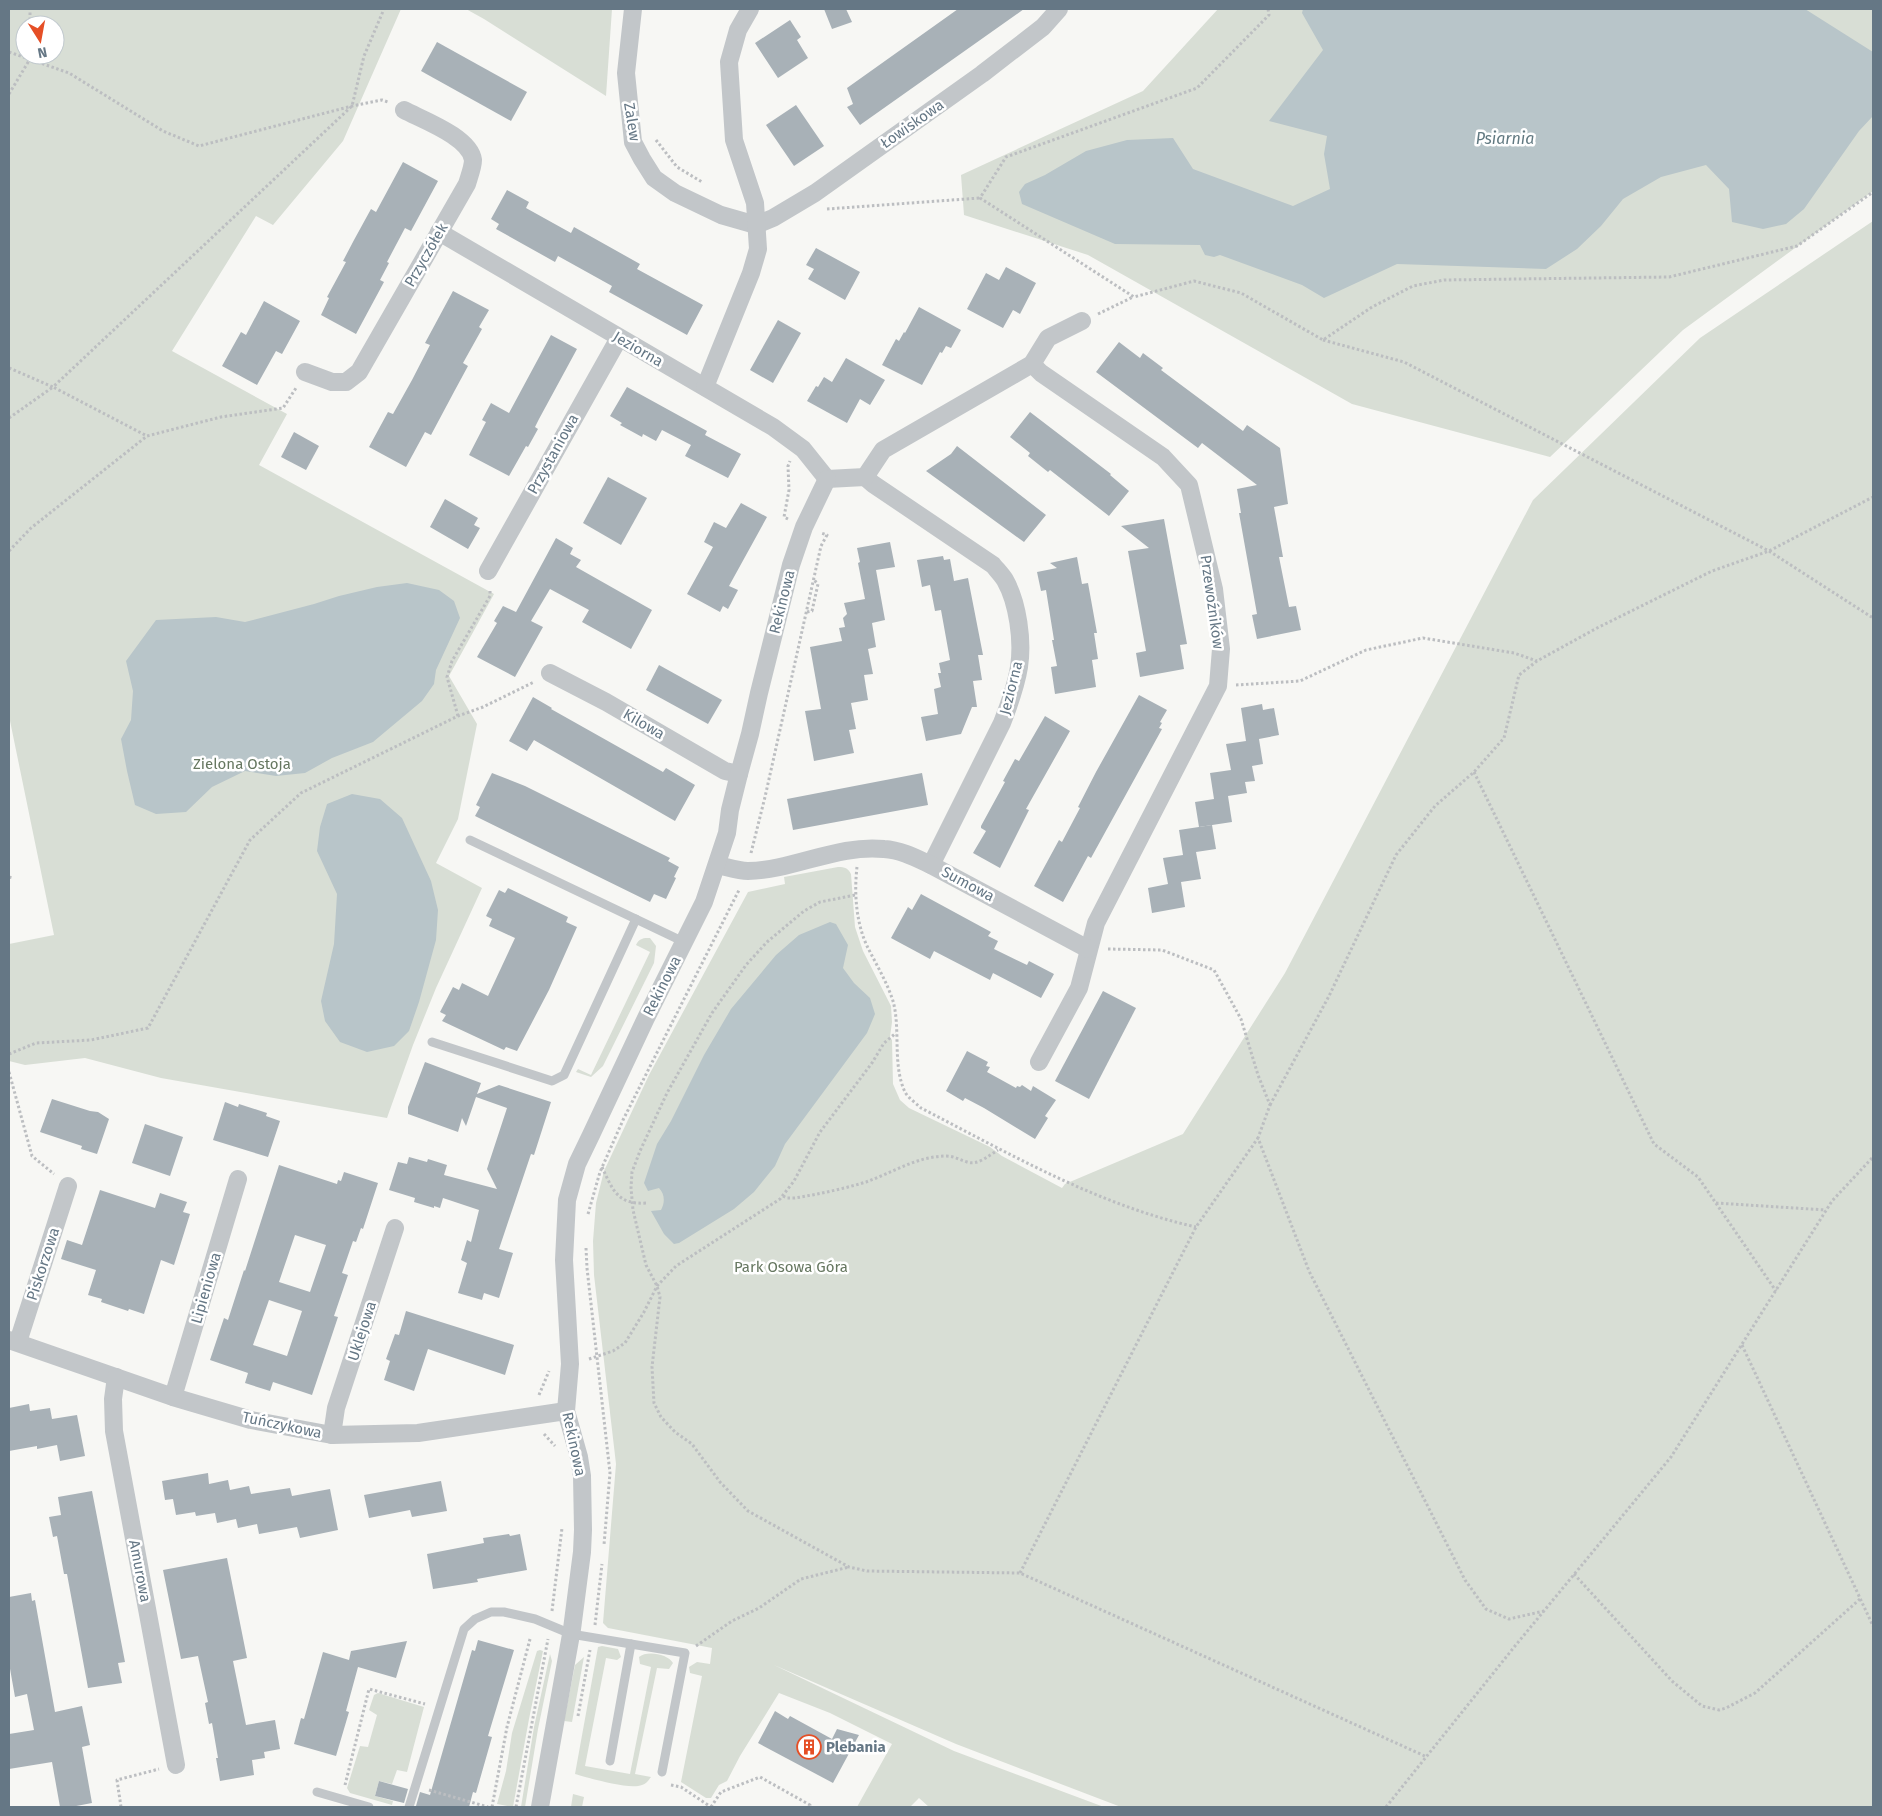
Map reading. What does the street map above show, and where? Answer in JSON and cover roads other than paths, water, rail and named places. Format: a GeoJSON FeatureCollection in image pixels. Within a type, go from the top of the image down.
{"type":"FeatureCollection","features":[{"type":"Feature","properties":{"kind":"street","name":"Zalew"},"geometry":{"type":"LineString","coordinates":[[633,9],[626,73],[633,142],[642,158],[654,178],[675,193],[722,215],[756,225]]}},
{"type":"Feature","properties":{"kind":"street"},"geometry":{"type":"LineString","coordinates":[[705,387],[751,273],[758,250],[755,203],[734,140],[729,62],[738,30],[750,9]]}},
{"type":"Feature","properties":{"kind":"street","name":"Łowiskowa"},"geometry":{"type":"LineString","coordinates":[[756,225],[773,218],[812,195],[982,74],[1043,27],[1059,9]]}},
{"type":"Feature","properties":{"kind":"street","name":"Przyczółek"},"geometry":{"type":"LineString","coordinates":[[305,372],[332,382],[346,382],[359,372],[467,184],[473,161],[468,148],[457,137],[404,110]]}},
{"type":"Feature","properties":{"kind":"street","name":"Jeziorna"},"geometry":{"type":"LineString","coordinates":[[439,232],[773,427],[803,449],[827,479]]}},
{"type":"Feature","properties":{"kind":"street"},"geometry":{"type":"LineString","coordinates":[[827,479],[865,477],[883,450],[1032,364],[1048,338],[1082,322]]}},
{"type":"Feature","properties":{"kind":"street","name":"Przystaniowa"},"geometry":{"type":"LineString","coordinates":[[488,571],[619,338]]}},
{"type":"Feature","properties":{"kind":"street","name":"Przewoźników"},"geometry":{"type":"LineString","coordinates":[[1032,364],[1041,373],[1163,458],[1189,486],[1214,589],[1221,649],[1218,686],[1096,923],[1088,949]]}},
{"type":"Feature","properties":{"kind":"street","name":"Jeziorna"},"geometry":{"type":"LineString","coordinates":[[865,477],[993,565],[1005,579],[1017,618],[1019,667],[1010,701],[1002,723],[931,865]]}},
{"type":"Feature","properties":{"kind":"street","name":"Rekinowa"},"geometry":{"type":"LineString","coordinates":[[540,1807],[571,1634],[582,1552],[582,1476],[579,1457],[566,1411],[570,1364],[564,1260],[567,1200],[577,1164],[646,1018],[704,902],[727,832],[738,774],[750,734],[791,564],[808,519],[827,479]]}},
{"type":"Feature","properties":{"kind":"street","name":"Kilowa"},"geometry":{"type":"LineString","coordinates":[[550,673],[606,702],[725,771],[738,774]]}},
{"type":"Feature","properties":{"kind":"street","name":"Sumowa"},"geometry":{"type":"LineString","coordinates":[[717,865],[746,871],[783,867],[852,850],[884,849],[907,853],[1088,949]]}},
{"type":"Feature","properties":{"kind":"street"},"geometry":{"type":"LineString","coordinates":[[1039,1062],[1079,988],[1088,949]]}},
{"type":"Feature","properties":{"kind":"street","name":"Lipieniowa"},"geometry":{"type":"LineString","coordinates":[[173,1397],[238,1179]]}},
{"type":"Feature","properties":{"kind":"street","name":"Piskorzowa"},"geometry":{"type":"LineString","coordinates":[[13,1341],[68,1186]]}},
{"type":"Feature","properties":{"kind":"street","name":"Uklejowa"},"geometry":{"type":"LineString","coordinates":[[332,1435],[336,1408],[395,1228]]}},
{"type":"Feature","properties":{"kind":"street","name":"Tuńczykowa"},"geometry":{"type":"LineString","coordinates":[[13,1341],[173,1397],[251,1420],[332,1435],[418,1433],[566,1411]]}},
{"type":"Feature","properties":{"kind":"street","name":"Amurowa"},"geometry":{"type":"LineString","coordinates":[[116,1377],[113,1399],[114,1431],[176,1765]]}},
{"type":"Feature","properties":{"kind":"lane"},"geometry":{"type":"LineString","coordinates":[[470,840],[684,942]]}},
{"type":"Feature","properties":{"kind":"lane"},"geometry":{"type":"LineString","coordinates":[[432,1042],[552,1081],[564,1075],[636,920]]}},
{"type":"Feature","properties":{"kind":"lane"},"geometry":{"type":"LineString","coordinates":[[409,1807],[464,1629],[475,1619],[491,1612],[504,1612],[550,1624],[571,1634],[685,1653],[662,1772]]}},
{"type":"Feature","properties":{"kind":"lane"},"geometry":{"type":"LineString","coordinates":[[610,1761],[631,1644]]}},
{"type":"Feature","properties":{"kind":"lane"},"geometry":{"type":"LineString","coordinates":[[317,1792],[369,1807]]}},
{"type":"Feature","properties":{"kind":"water","name":"Psiarnia"},"geometry":{"type":"Polygon","coordinates":[[[1303,9],[1805,9],[1873,52],[1873,116],[1859,131],[1804,209],[1786,224],[1763,229],[1732,222],[1729,189],[1706,165],[1661,177],[1623,199],[1601,226],[1577,249],[1546,269],[1397,264],[1324,298],[1302,285],[1220,255],[1214,257],[1205,255],[1200,245],[1115,244],[1022,204],[1019,192],[1025,184],[1045,175],[1086,151],[1127,140],[1173,138],[1193,169],[1293,206],[1330,189],[1324,154],[1327,136],[1269,121],[1323,50],[1302,13],[1303,9]]]}},
{"type":"Feature","properties":{"kind":"water"},"geometry":{"type":"Polygon","coordinates":[[[407,583],[439,590],[454,601],[460,618],[436,670],[434,684],[422,701],[373,742],[332,758],[305,773],[276,776],[245,771],[212,787],[186,812],[156,814],[135,805],[121,739],[131,720],[133,691],[126,661],[156,620],[216,617],[245,622],[339,596],[377,587],[407,583]]]}},
{"type":"Feature","properties":{"kind":"water"},"geometry":{"type":"Polygon","coordinates":[[[352,794],[380,799],[402,818],[431,881],[438,910],[436,940],[409,1031],[394,1046],[367,1052],[340,1042],[325,1021],[321,1001],[334,944],[337,894],[317,851],[320,827],[327,804],[352,794]]]}},
{"type":"Feature","properties":{"kind":"water"},"geometry":{"type":"Polygon","coordinates":[[[830,922],[836,924],[848,945],[843,968],[854,983],[870,998],[875,1014],[867,1033],[785,1144],[775,1166],[754,1192],[734,1209],[679,1243],[674,1244],[664,1234],[651,1211],[661,1210],[664,1202],[662,1193],[659,1188],[648,1191],[644,1183],[657,1144],[671,1121],[704,1055],[731,1009],[776,955],[799,935],[830,922]]]}},
{"type":"Feature","properties":{"kind":"place","name":"Plebania"},"geometry":{"type":"Point","coordinates":[809,1747]}},
{"type":"Feature","properties":{"kind":"park label","name":"Zielona Ostoja"},"geometry":{"type":"Point","coordinates":[242,764]}},
{"type":"Feature","properties":{"kind":"park label","name":"Park Osowa Góra"},"geometry":{"type":"Point","coordinates":[791,1267]}}]}
